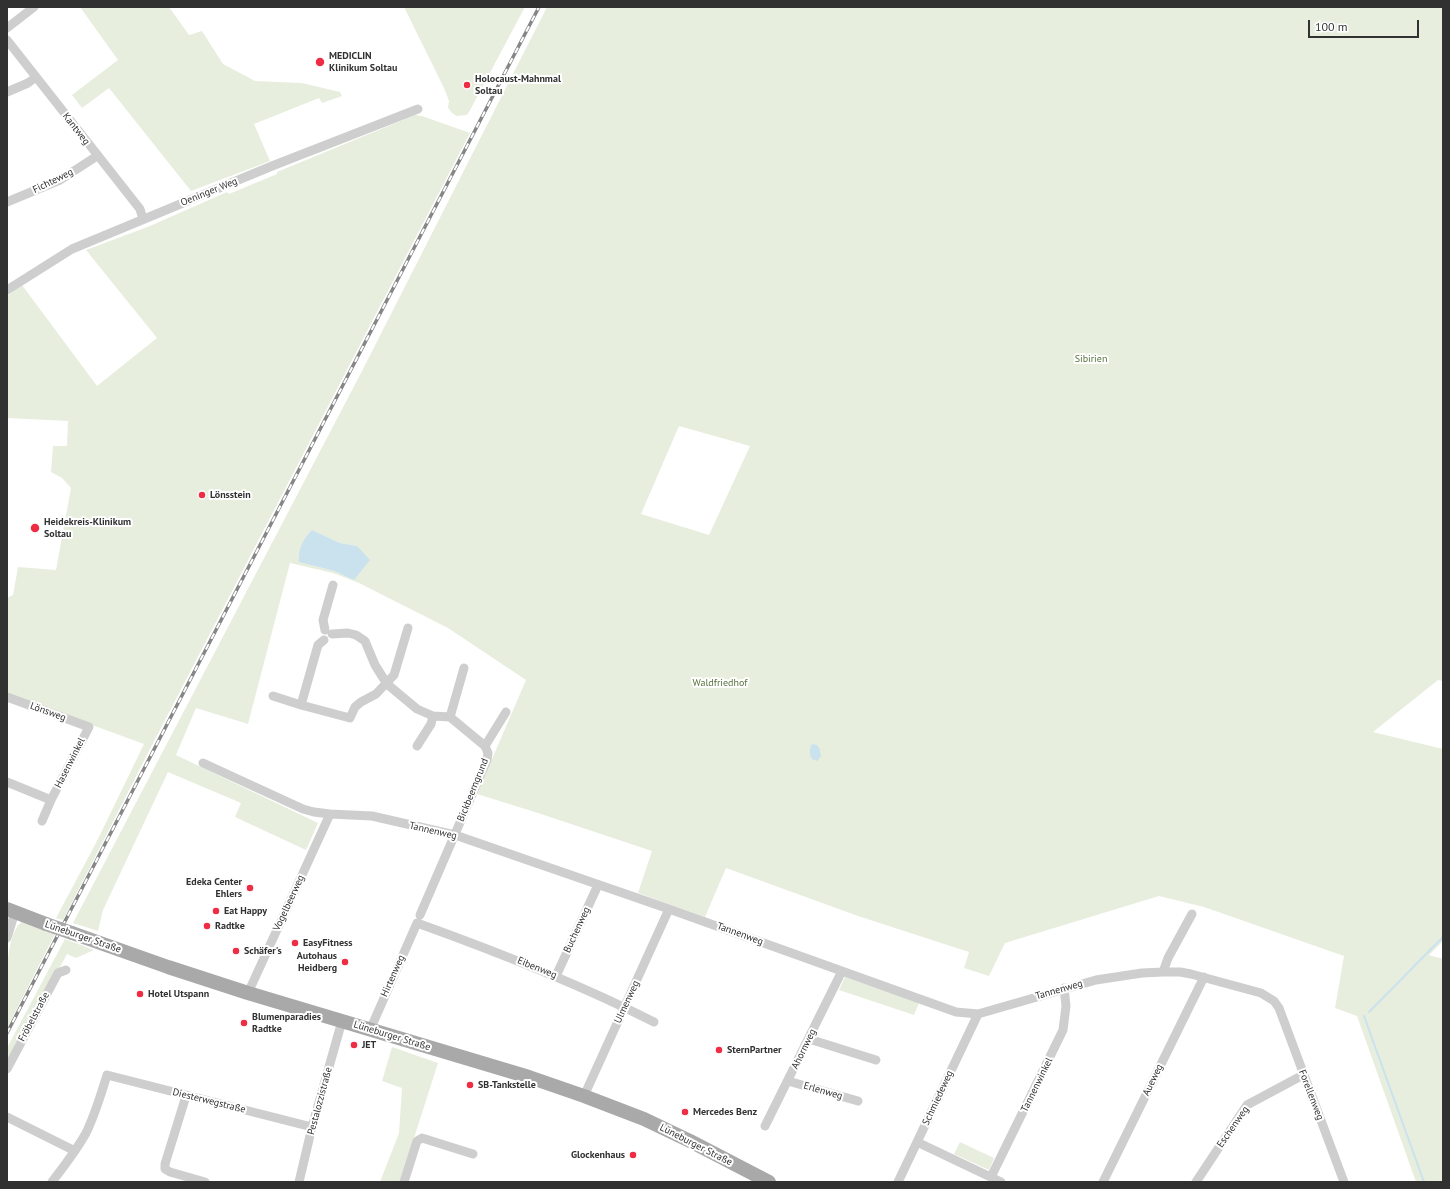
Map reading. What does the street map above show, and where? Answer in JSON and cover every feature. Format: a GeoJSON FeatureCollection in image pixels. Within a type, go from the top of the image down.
{"type":"FeatureCollection","features":[{"type":"Feature","properties":{"kind":"main road","name":"Lüneburger Straße"},"geometry":{"type":"LineString","coordinates":[[11,911],[168,967],[248,993],[584,1096],[644,1119],[769,1182]]}},
{"type":"Feature","properties":{"kind":"street"},"geometry":{"type":"LineString","coordinates":[[7,28],[34,7]]}},
{"type":"Feature","properties":{"kind":"street","name":"Kantweg"},"geometry":{"type":"LineString","coordinates":[[7,40],[140,209],[143,219]]}},
{"type":"Feature","properties":{"kind":"street"},"geometry":{"type":"LineString","coordinates":[[7,92],[28,83],[36,77]]}},
{"type":"Feature","properties":{"kind":"street","name":"Oeninger Weg"},"geometry":{"type":"LineString","coordinates":[[7,290],[72,249],[272,166],[418,109]]}},
{"type":"Feature","properties":{"kind":"street","name":"Fichteweg"},"geometry":{"type":"LineString","coordinates":[[7,202],[60,180],[97,156]]}},
{"type":"Feature","properties":{"kind":"street"},"geometry":{"type":"LineString","coordinates":[[301,706],[318,645],[324,640],[330,640],[329,632],[324,620],[333,585]]}},
{"type":"Feature","properties":{"kind":"street"},"geometry":{"type":"LineString","coordinates":[[273,696],[301,706],[350,718],[355,707],[376,694],[394,675],[408,628]]}},
{"type":"Feature","properties":{"kind":"street"},"geometry":{"type":"LineString","coordinates":[[329,632],[348,632],[365,641],[375,665],[387,684],[417,709],[433,716],[450,717],[464,668]]}},
{"type":"Feature","properties":{"kind":"street","name":"Lönsweg"},"geometry":{"type":"LineString","coordinates":[[7,697],[89,727]]}},
{"type":"Feature","properties":{"kind":"street","name":"Bickbeerngrund"},"geometry":{"type":"LineString","coordinates":[[485,746],[506,712]]}},
{"type":"Feature","properties":{"kind":"street"},"geometry":{"type":"LineString","coordinates":[[416,746],[431,724],[433,716]]}},
{"type":"Feature","properties":{"kind":"street","name":"Bickbeerngrund"},"geometry":{"type":"LineString","coordinates":[[450,717],[485,746],[488,753],[487,760],[455,835]]}},
{"type":"Feature","properties":{"kind":"street","name":"Hasenwinkel"},"geometry":{"type":"LineString","coordinates":[[42,821],[51,800],[89,727]]}},
{"type":"Feature","properties":{"kind":"street","name":"Tannenweg"},"geometry":{"type":"LineString","coordinates":[[203,762],[303,809],[330,814],[372,816],[455,835],[669,909],[956,1012],[978,1014],[1064,988],[1109,977],[1163,972],[1186,973],[1262,993],[1269,997],[1279,1008]]}},
{"type":"Feature","properties":{"kind":"street","name":"Hasenwinkel"},"geometry":{"type":"LineString","coordinates":[[7,782],[51,800]]}},
{"type":"Feature","properties":{"kind":"street","name":"Vogelbeerweg"},"geometry":{"type":"LineString","coordinates":[[248,993],[330,814]]}},
{"type":"Feature","properties":{"kind":"street","name":"Hirtenweg"},"geometry":{"type":"LineString","coordinates":[[370,1030],[455,835]]}},
{"type":"Feature","properties":{"kind":"street","name":"Buchenweg"},"geometry":{"type":"LineString","coordinates":[[556,976],[598,885]]}},
{"type":"Feature","properties":{"kind":"street","name":"Ulmenweg"},"geometry":{"type":"LineString","coordinates":[[584,1096],[669,909]]}},
{"type":"Feature","properties":{"kind":"street"},"geometry":{"type":"LineString","coordinates":[[7,938],[11,911]]}},
{"type":"Feature","properties":{"kind":"street"},"geometry":{"type":"LineString","coordinates":[[1163,972],[1168,958],[1192,914]]}},
{"type":"Feature","properties":{"kind":"street","name":"Eibenweg"},"geometry":{"type":"LineString","coordinates":[[418,919],[556,976],[625,1007],[654,1022]]}},
{"type":"Feature","properties":{"kind":"street","name":"Fröbelstraße"},"geometry":{"type":"LineString","coordinates":[[7,1069],[58,973],[66,970]]}},
{"type":"Feature","properties":{"kind":"street","name":"Ahornweg"},"geometry":{"type":"LineString","coordinates":[[765,1126],[842,971]]}},
{"type":"Feature","properties":{"kind":"street","name":"Aueweg"},"geometry":{"type":"LineString","coordinates":[[1103,1182],[1204,977]]}},
{"type":"Feature","properties":{"kind":"street","name":"Tannenwinkel"},"geometry":{"type":"LineString","coordinates":[[991,1177],[1063,1030],[1066,1006],[1064,988]]}},
{"type":"Feature","properties":{"kind":"street","name":"Forellenweg"},"geometry":{"type":"LineString","coordinates":[[1279,1008],[1344,1182]]}},
{"type":"Feature","properties":{"kind":"street","name":"Schmiedeweg"},"geometry":{"type":"LineString","coordinates":[[898,1182],[978,1014]]}},
{"type":"Feature","properties":{"kind":"street","name":"Pestalozzistraße"},"geometry":{"type":"LineString","coordinates":[[298,1182],[342,1021]]}},
{"type":"Feature","properties":{"kind":"street"},"geometry":{"type":"LineString","coordinates":[[809,1039],[876,1060]]}},
{"type":"Feature","properties":{"kind":"street","name":"Diesterwegstraße"},"geometry":{"type":"LineString","coordinates":[[75,1151],[95,1112],[107,1075],[312,1127]]}},
{"type":"Feature","properties":{"kind":"street","name":"Eschenweg"},"geometry":{"type":"LineString","coordinates":[[1196,1182],[1247,1105],[1303,1075]]}},
{"type":"Feature","properties":{"kind":"street","name":"Erlenweg"},"geometry":{"type":"LineString","coordinates":[[788,1081],[858,1101]]}},
{"type":"Feature","properties":{"kind":"street"},"geometry":{"type":"LineString","coordinates":[[186,1096],[165,1164],[165,1169],[170,1172],[205,1182]]}},
{"type":"Feature","properties":{"kind":"street"},"geometry":{"type":"LineString","coordinates":[[7,1117],[75,1151],[52,1182]]}},
{"type":"Feature","properties":{"kind":"street"},"geometry":{"type":"LineString","coordinates":[[404,1182],[417,1141],[422,1138],[473,1154]]}},
{"type":"Feature","properties":{"kind":"street"},"geometry":{"type":"LineString","coordinates":[[917,1142],[1001,1182]]}},
{"type":"Feature","properties":{"kind":"green space"},"geometry":{"type":"Polygon","coordinates":[[[80,7],[169,7],[189,35],[202,31],[223,64],[255,81],[302,83],[340,92],[342,96],[322,103],[319,98],[254,124],[270,161],[191,191],[109,88],[82,108],[72,95],[118,60],[80,7]]]}},
{"type":"Feature","properties":{"kind":"green space"},"geometry":{"type":"Polygon","coordinates":[[[404,7],[525,7],[467,115],[457,116],[448,108],[449,101],[444,88],[404,7]]]}},
{"type":"Feature","properties":{"kind":"green space","name":"Sibirien"},"geometry":{"type":"Polygon","coordinates":[[[547,7],[1443,7],[1443,681],[1438,680],[1373,732],[1443,749],[1443,941],[1429,955],[1443,959],[1443,1182],[1416,1182],[1357,1016],[1335,1008],[1344,956],[1204,907],[1159,896],[1005,943],[989,976],[964,968],[969,952],[858,916],[726,868],[705,917],[638,893],[652,851],[477,794],[526,680],[448,628],[359,583],[333,573],[290,563],[248,724],[196,708],[176,755],[318,823],[306,850],[235,817],[241,803],[168,772],[103,910],[98,931],[73,923],[362,371],[547,7]],[[679,426],[641,514],[709,535],[750,446],[679,426]],[[312,530],[300,562],[334,571],[354,580],[357,546],[340,543],[312,530]]]}},
{"type":"Feature","properties":{"kind":"green space"},"geometry":{"type":"Polygon","coordinates":[[[415,115],[422,116],[470,133],[151,747],[63,920],[56,918],[97,841],[144,744],[7,694],[7,598],[13,595],[18,567],[56,570],[71,488],[62,478],[51,472],[53,446],[67,446],[68,421],[7,418],[7,296],[22,285],[97,386],[157,338],[86,250],[150,226],[227,192],[229,194],[277,174],[277,172],[415,115]]]}},
{"type":"Feature","properties":{"kind":"green space"},"geometry":{"type":"Polygon","coordinates":[[[21,922],[55,934],[7,1028],[6,988],[8,957],[15,931],[21,922]]]}},
{"type":"Feature","properties":{"kind":"green space"},"geometry":{"type":"Polygon","coordinates":[[[65,939],[94,950],[76,958],[67,954],[7,1066],[7,1048],[65,939]]]}},
{"type":"Feature","properties":{"kind":"green space"},"geometry":{"type":"Polygon","coordinates":[[[845,977],[919,1003],[914,1015],[839,990],[845,977]]]}},
{"type":"Feature","properties":{"kind":"green space"},"geometry":{"type":"Polygon","coordinates":[[[392,1047],[438,1063],[400,1182],[380,1182],[399,1133],[402,1088],[382,1081],[392,1047]]]}},
{"type":"Feature","properties":{"kind":"green space"},"geometry":{"type":"Polygon","coordinates":[[[960,1142],[994,1158],[989,1170],[954,1154],[960,1142]]]}},
{"type":"Feature","properties":{"kind":"water"},"geometry":{"type":"Polygon","coordinates":[[[312,530],[340,543],[357,546],[370,560],[354,580],[334,571],[299,562],[299,553],[302,544],[312,530]]]}},
{"type":"Feature","properties":{"kind":"water"},"geometry":{"type":"Polygon","coordinates":[[[812,744],[817,745],[820,750],[821,756],[817,761],[812,759],[810,755],[812,744]]]}},
{"type":"Feature","properties":{"kind":"waterway"},"geometry":{"type":"LineString","coordinates":[[1369,1012],[1443,937]]}},
{"type":"Feature","properties":{"kind":"waterway"},"geometry":{"type":"LineString","coordinates":[[1364,1016],[1424,1182]]}},
{"type":"Feature","properties":{"kind":"railway"},"geometry":{"type":"LineString","coordinates":[[7,1033],[539,7]]}},
{"type":"Feature","properties":{"kind":"place","name":"MEDICLIN Klinikum Soltau"},"geometry":{"type":"Point","coordinates":[320,62]}},
{"type":"Feature","properties":{"kind":"place","name":"Holocaust-Mahnmal Soltau"},"geometry":{"type":"Point","coordinates":[467,85]}},
{"type":"Feature","properties":{"kind":"place","name":"Lönsstein"},"geometry":{"type":"Point","coordinates":[202,495]}},
{"type":"Feature","properties":{"kind":"place","name":"Heidekreis-Klinikum Soltau"},"geometry":{"type":"Point","coordinates":[35,528]}},
{"type":"Feature","properties":{"kind":"place","name":"Edeka Center Ehlers"},"geometry":{"type":"Point","coordinates":[250,888]}},
{"type":"Feature","properties":{"kind":"place","name":"Eat Happy"},"geometry":{"type":"Point","coordinates":[216,911]}},
{"type":"Feature","properties":{"kind":"place","name":"Radtke"},"geometry":{"type":"Point","coordinates":[207,926]}},
{"type":"Feature","properties":{"kind":"place","name":"EasyFitness"},"geometry":{"type":"Point","coordinates":[295,943]}},
{"type":"Feature","properties":{"kind":"place","name":"Schäfer's"},"geometry":{"type":"Point","coordinates":[236,951]}},
{"type":"Feature","properties":{"kind":"place","name":"Autohaus Heidberg"},"geometry":{"type":"Point","coordinates":[345,962]}},
{"type":"Feature","properties":{"kind":"place","name":"Hotel Utspann"},"geometry":{"type":"Point","coordinates":[140,994]}},
{"type":"Feature","properties":{"kind":"place","name":"Blumenparadies Radtke"},"geometry":{"type":"Point","coordinates":[244,1023]}},
{"type":"Feature","properties":{"kind":"place","name":"JET"},"geometry":{"type":"Point","coordinates":[354,1045]}},
{"type":"Feature","properties":{"kind":"place","name":"SternPartner"},"geometry":{"type":"Point","coordinates":[719,1050]}},
{"type":"Feature","properties":{"kind":"place","name":"SB-Tankstelle"},"geometry":{"type":"Point","coordinates":[470,1085]}},
{"type":"Feature","properties":{"kind":"place","name":"Mercedes Benz"},"geometry":{"type":"Point","coordinates":[685,1112]}},
{"type":"Feature","properties":{"kind":"place","name":"Glockenhaus"},"geometry":{"type":"Point","coordinates":[633,1155]}},
{"type":"Feature","properties":{"kind":"park label","name":"Waldfriedhof"},"geometry":{"type":"Point","coordinates":[720,683]}}]}
